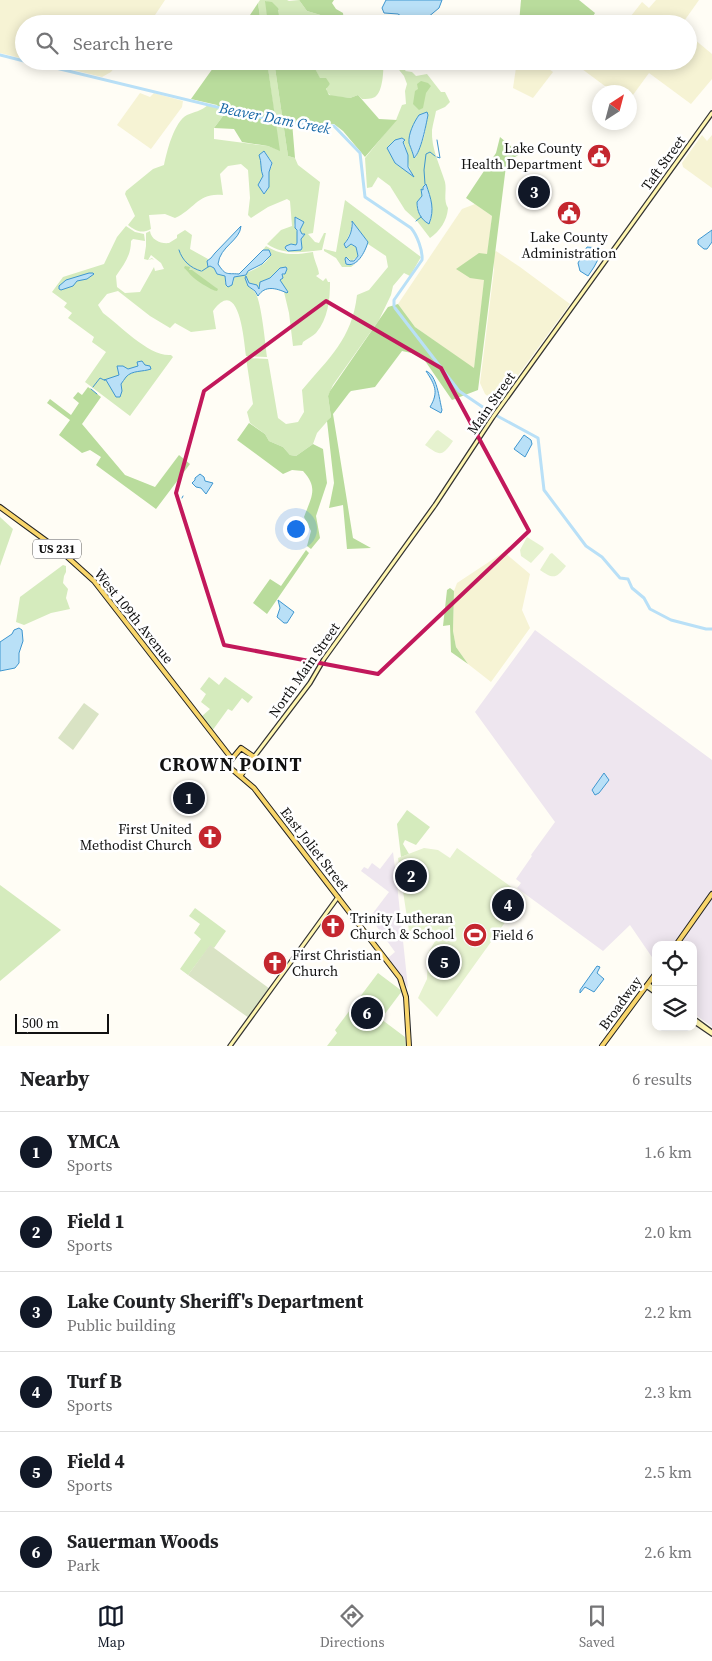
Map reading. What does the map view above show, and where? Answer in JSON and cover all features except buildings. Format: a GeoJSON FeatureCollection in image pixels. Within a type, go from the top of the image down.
{"type":"FeatureCollection","features":[{"type":"Feature","properties":{"kind":"main road","name":"Taft Street"},"geometry":{"type":"LineString","coordinates":[[632,225],[712,113]]}},
{"type":"Feature","properties":{"kind":"main road","name":"Main Street"},"geometry":{"type":"LineString","coordinates":[[371,595],[464,464],[494,417],[632,225]]}},
{"type":"Feature","properties":{"kind":"main road","name":"West 109th Avenue"},"geometry":{"type":"LineString","coordinates":[[0,507],[63,553],[94,581],[232,759]]}},
{"type":"Feature","properties":{"kind":"main road","name":"North Main Street"},"geometry":{"type":"LineString","coordinates":[[254,757],[310,683],[324,659],[371,595]]}},
{"type":"Feature","properties":{"kind":"main road"},"geometry":{"type":"LineString","coordinates":[[232,759],[240,748],[254,757],[241,775]]}},
{"type":"Feature","properties":{"kind":"main road","name":"East Joliet Street"},"geometry":{"type":"LineString","coordinates":[[232,759],[227,765],[254,788],[397,974],[404,986],[406,997],[409,1046]]}},
{"type":"Feature","properties":{"kind":"main road"},"geometry":{"type":"LineString","coordinates":[[679,941],[712,894]]}},
{"type":"Feature","properties":{"kind":"main road"},"geometry":{"type":"LineString","coordinates":[[230,1046],[338,897]]}},
{"type":"Feature","properties":{"kind":"main road","name":"Broadway"},"geometry":{"type":"LineString","coordinates":[[602,1046],[652,978]]}},
{"type":"Feature","properties":{"kind":"main road"},"geometry":{"type":"LineString","coordinates":[[647,985],[652,989]]}},
{"type":"Feature","properties":{"kind":"main road"},"geometry":{"type":"LineString","coordinates":[[697,1022],[712,1033]]}},
{"type":"Feature","properties":{"kind":"highlighted area"},"geometry":{"type":"Polygon","coordinates":[[[326,301],[441,368],[529,531],[378,674],[224,645],[176,493],[204,391],[326,301]]]}},
{"type":"Feature","properties":{"kind":"shaded area"},"geometry":{"type":"Polygon","coordinates":[[[0,0],[165,0],[155,15],[15,15],[15,57],[0,53],[0,0]]]}},
{"type":"Feature","properties":{"kind":"shaded area"},"geometry":{"type":"Polygon","coordinates":[[[656,0],[699,0],[688,15],[632,15],[642,2],[649,8],[656,0]]]}},
{"type":"Feature","properties":{"kind":"shaded area"},"geometry":{"type":"Polygon","coordinates":[[[697,42],[712,54],[712,79],[691,104],[649,73],[637,89],[637,85],[604,85],[583,70],[697,70],[697,42]]]}},
{"type":"Feature","properties":{"kind":"shaded area"},"geometry":{"type":"Polygon","coordinates":[[[73,70],[112,70],[102,77],[73,70]]]}},
{"type":"Feature","properties":{"kind":"shaded area"},"geometry":{"type":"Polygon","coordinates":[[[516,70],[550,70],[553,72],[533,98],[513,88],[516,70]]]}},
{"type":"Feature","properties":{"kind":"shaded area"},"geometry":{"type":"Polygon","coordinates":[[[140,93],[150,97],[154,93],[183,101],[182,107],[151,149],[117,125],[140,93]]]}},
{"type":"Feature","properties":{"kind":"shaded area"},"geometry":{"type":"Polygon","coordinates":[[[702,135],[707,141],[712,135],[712,188],[683,167],[682,163],[702,135]]]}},
{"type":"Feature","properties":{"kind":"shaded area"},"geometry":{"type":"Polygon","coordinates":[[[475,204],[492,216],[474,369],[415,327],[398,304],[462,209],[475,204]]]}},
{"type":"Feature","properties":{"kind":"shaded area"},"geometry":{"type":"Polygon","coordinates":[[[496,251],[570,304],[501,399],[490,398],[485,394],[480,383],[494,270],[494,253],[496,251]]]}},
{"type":"Feature","properties":{"kind":"shaded area"},"geometry":{"type":"Polygon","coordinates":[[[504,552],[530,574],[522,610],[530,628],[491,682],[468,664],[456,647],[453,631],[454,591],[457,583],[504,552]]]}},
{"type":"Feature","properties":{"kind":"shaded area"},"geometry":{"type":"Polygon","coordinates":[[[535,630],[712,760],[712,1027],[697,1016],[697,941],[652,941],[652,957],[630,925],[603,951],[517,888],[521,883],[516,879],[555,822],[475,712],[535,630]]]}},
{"type":"Feature","properties":{"kind":"shaded area"},"geometry":{"type":"Polygon","coordinates":[[[393,852],[408,988],[388,958],[395,952],[370,917],[389,892],[361,871],[364,867],[368,869],[372,863],[380,869],[393,852]]]}},
{"type":"Feature","properties":{"kind":"green space"},"geometry":{"type":"Polygon","coordinates":[[[260,0],[299,0],[307,11],[320,15],[278,15],[279,9],[266,1],[267,15],[260,15],[258,3],[260,0]]]}},
{"type":"Feature","properties":{"kind":"green space"},"geometry":{"type":"Polygon","coordinates":[[[299,0],[334,0],[332,3],[343,15],[320,15],[307,11],[299,0]]]}},
{"type":"Feature","properties":{"kind":"green space"},"geometry":{"type":"Polygon","coordinates":[[[521,0],[579,0],[595,13],[594,15],[520,15],[521,0]]]}},
{"type":"Feature","properties":{"kind":"green space"},"geometry":{"type":"Polygon","coordinates":[[[265,1],[272,2],[279,9],[279,15],[267,15],[265,1]]]}},
{"type":"Feature","properties":{"kind":"green space"},"geometry":{"type":"Polygon","coordinates":[[[258,3],[260,15],[250,15],[258,3]]]}},
{"type":"Feature","properties":{"kind":"green space"},"geometry":{"type":"Polygon","coordinates":[[[212,70],[268,70],[280,151],[268,146],[242,142],[234,129],[214,128],[223,116],[217,105],[191,99],[212,70]]]}},
{"type":"Feature","properties":{"kind":"green space"},"geometry":{"type":"Polygon","coordinates":[[[268,70],[275,70],[288,156],[295,158],[298,165],[320,182],[313,233],[308,234],[315,242],[319,243],[324,233],[326,233],[322,250],[287,252],[267,244],[281,230],[292,226],[290,201],[287,199],[268,207],[251,218],[248,215],[250,198],[248,170],[241,164],[228,166],[220,174],[223,195],[208,196],[175,218],[165,214],[149,215],[151,229],[147,231],[139,231],[128,225],[135,216],[125,194],[126,191],[153,169],[164,165],[175,130],[187,115],[208,105],[217,107],[223,116],[214,128],[214,139],[268,146],[279,150],[268,70]],[[265,152],[259,155],[263,177],[258,185],[264,194],[269,187],[269,171],[272,162],[265,152]],[[295,222],[294,226],[298,241],[296,245],[286,246],[285,248],[288,251],[301,250],[301,239],[304,234],[300,230],[301,227],[295,222]]]}},
{"type":"Feature","properties":{"kind":"green space"},"geometry":{"type":"Polygon","coordinates":[[[275,70],[316,70],[320,78],[326,78],[330,84],[326,89],[329,95],[350,98],[358,95],[379,119],[397,120],[365,157],[343,131],[334,124],[292,122],[295,158],[288,156],[275,70]]]}},
{"type":"Feature","properties":{"kind":"green space"},"geometry":{"type":"Polygon","coordinates":[[[316,70],[383,70],[378,94],[368,99],[362,99],[358,95],[350,98],[331,96],[326,91],[327,86],[330,84],[320,79],[316,70]]]}},
{"type":"Feature","properties":{"kind":"green space"},"geometry":{"type":"Polygon","coordinates":[[[399,70],[412,72],[416,76],[427,74],[441,92],[445,92],[450,102],[445,107],[436,111],[432,130],[434,150],[445,182],[448,208],[442,225],[430,238],[417,221],[405,210],[390,186],[378,177],[372,187],[367,188],[365,158],[396,120],[402,105],[406,104],[405,91],[407,84],[399,70]],[[428,115],[416,120],[410,133],[409,142],[413,155],[416,157],[424,137],[428,115]],[[395,140],[387,148],[395,163],[413,176],[405,144],[395,140]],[[426,184],[423,190],[421,190],[422,196],[417,205],[427,223],[430,222],[432,207],[426,184]]]}},
{"type":"Feature","properties":{"kind":"green space"},"geometry":{"type":"Polygon","coordinates":[[[421,81],[431,86],[426,93],[423,108],[419,110],[413,104],[415,91],[418,89],[417,84],[421,81]]]}},
{"type":"Feature","properties":{"kind":"green space"},"geometry":{"type":"Polygon","coordinates":[[[500,137],[520,154],[507,158],[478,390],[452,400],[421,355],[402,351],[375,387],[349,393],[333,414],[353,538],[371,548],[347,549],[343,505],[329,508],[334,483],[327,421],[331,417],[328,396],[388,307],[398,304],[415,327],[474,368],[484,280],[470,278],[456,269],[479,253],[487,254],[492,216],[466,198],[496,153],[500,137]]]}},
{"type":"Feature","properties":{"kind":"green space"},"geometry":{"type":"Polygon","coordinates":[[[345,200],[421,257],[410,276],[404,273],[393,286],[391,295],[379,320],[333,385],[328,396],[331,417],[317,433],[313,444],[296,456],[290,455],[283,447],[269,441],[265,434],[250,423],[247,412],[253,404],[246,358],[268,359],[278,418],[286,424],[298,422],[304,412],[302,390],[345,336],[357,295],[369,290],[388,267],[386,256],[368,244],[367,240],[351,222],[352,228],[345,244],[356,247],[358,256],[352,261],[346,257],[352,265],[355,264],[351,267],[342,267],[336,258],[324,251],[324,249],[336,252],[345,200]]]}},
{"type":"Feature","properties":{"kind":"green space"},"geometry":{"type":"Polygon","coordinates":[[[126,226],[135,232],[144,234],[145,241],[133,239],[131,241],[128,256],[116,276],[117,287],[125,293],[140,292],[154,267],[155,271],[164,269],[161,263],[151,255],[148,260],[144,259],[146,233],[150,231],[152,237],[157,241],[169,243],[185,230],[192,235],[190,249],[208,259],[208,266],[214,268],[217,274],[225,276],[225,283],[233,284],[234,277],[265,263],[271,254],[269,250],[263,250],[266,246],[278,252],[289,254],[313,252],[319,274],[316,276],[323,281],[326,278],[330,282],[329,302],[323,322],[316,333],[303,342],[302,345],[293,346],[284,292],[288,292],[280,280],[287,269],[285,267],[280,268],[270,278],[260,282],[259,289],[257,285],[249,283],[246,276],[248,285],[256,293],[259,302],[267,357],[246,356],[242,325],[234,305],[229,301],[222,302],[213,311],[216,329],[191,332],[175,323],[170,328],[150,316],[118,291],[107,294],[98,305],[103,313],[144,346],[173,357],[130,416],[85,382],[106,352],[92,342],[94,337],[68,318],[72,313],[64,307],[67,303],[52,292],[63,277],[104,264],[117,237],[126,226]]]}},
{"type":"Feature","properties":{"kind":"green space"},"geometry":{"type":"Polygon","coordinates":[[[185,266],[190,267],[189,270],[192,270],[218,289],[217,291],[194,278],[184,268],[185,266]]]}},
{"type":"Feature","properties":{"kind":"green space"},"geometry":{"type":"Polygon","coordinates":[[[88,387],[101,397],[82,424],[125,475],[155,487],[179,455],[190,464],[156,509],[96,465],[101,457],[90,450],[82,453],[59,435],[70,420],[47,403],[50,399],[71,415],[79,403],[73,398],[78,392],[82,395],[88,387]]]}},
{"type":"Feature","properties":{"kind":"green space"},"geometry":{"type":"Polygon","coordinates":[[[249,423],[265,434],[269,441],[283,447],[290,455],[296,456],[313,444],[323,449],[327,483],[316,516],[320,538],[311,549],[307,546],[311,531],[304,517],[311,499],[311,483],[303,471],[292,470],[283,474],[237,440],[249,423]]]}},
{"type":"Feature","properties":{"kind":"green space"},"geometry":{"type":"Polygon","coordinates":[[[438,430],[453,441],[441,453],[425,445],[438,430]]]}},
{"type":"Feature","properties":{"kind":"green space"},"geometry":{"type":"Polygon","coordinates":[[[0,517],[13,529],[0,566],[0,517]]]}},
{"type":"Feature","properties":{"kind":"green space"},"geometry":{"type":"Polygon","coordinates":[[[527,537],[544,549],[531,563],[521,556],[520,550],[527,537]]]}},
{"type":"Feature","properties":{"kind":"green space"},"geometry":{"type":"Polygon","coordinates":[[[306,550],[309,553],[267,614],[253,603],[270,579],[281,586],[306,550]]]}},
{"type":"Feature","properties":{"kind":"green space"},"geometry":{"type":"Polygon","coordinates":[[[552,553],[566,566],[560,573],[554,576],[540,570],[552,553]]]}},
{"type":"Feature","properties":{"kind":"green space"},"geometry":{"type":"Polygon","coordinates":[[[63,565],[66,566],[66,572],[63,583],[68,589],[66,598],[70,609],[51,613],[24,625],[16,622],[20,597],[63,565]]]}},
{"type":"Feature","properties":{"kind":"green space"},"geometry":{"type":"Polygon","coordinates":[[[450,588],[454,591],[453,631],[456,647],[468,664],[451,652],[450,625],[443,626],[447,590],[450,588]]]}},
{"type":"Feature","properties":{"kind":"green space"},"geometry":{"type":"Polygon","coordinates":[[[209,677],[219,685],[225,677],[253,697],[248,703],[242,698],[232,711],[228,709],[212,731],[201,717],[210,709],[201,702],[206,694],[200,689],[209,677]]]}},
{"type":"Feature","properties":{"kind":"green space"},"geometry":{"type":"Polygon","coordinates":[[[84,703],[99,714],[73,750],[58,738],[84,703]]]}},
{"type":"Feature","properties":{"kind":"green space"},"geometry":{"type":"Polygon","coordinates":[[[407,810],[430,827],[416,845],[405,840],[403,844],[409,854],[401,857],[397,824],[407,810]]]}},
{"type":"Feature","properties":{"kind":"green space"},"geometry":{"type":"Polygon","coordinates":[[[424,848],[438,850],[450,858],[457,848],[524,896],[437,1017],[418,998],[427,979],[428,953],[437,938],[432,934],[409,931],[398,858],[424,848]]]}},
{"type":"Feature","properties":{"kind":"green space"},"geometry":{"type":"Polygon","coordinates":[[[0,885],[61,930],[0,981],[0,885]]]}},
{"type":"Feature","properties":{"kind":"green space"},"geometry":{"type":"Polygon","coordinates":[[[195,908],[226,931],[214,948],[210,946],[188,975],[180,969],[201,939],[194,933],[200,924],[189,916],[195,908]]]}},
{"type":"Feature","properties":{"kind":"green space"},"geometry":{"type":"Polygon","coordinates":[[[210,945],[270,989],[249,1018],[188,975],[210,945]]]}},
{"type":"Feature","properties":{"kind":"green space"},"geometry":{"type":"Polygon","coordinates":[[[378,973],[402,991],[381,1019],[405,1037],[406,1046],[327,1046],[337,1033],[335,1030],[378,973]]]}},
{"type":"Feature","properties":{"kind":"water"},"geometry":{"type":"Polygon","coordinates":[[[386,0],[442,0],[439,8],[431,15],[384,13],[382,8],[386,0]]]}},
{"type":"Feature","properties":{"kind":"water"},"geometry":{"type":"Polygon","coordinates":[[[427,112],[423,138],[417,155],[414,158],[409,143],[410,132],[419,115],[427,112]]]}},
{"type":"Feature","properties":{"kind":"water"},"geometry":{"type":"Polygon","coordinates":[[[402,138],[405,140],[403,142],[408,155],[408,167],[414,177],[395,163],[387,148],[395,140],[402,138]]]}},
{"type":"Feature","properties":{"kind":"water"},"geometry":{"type":"Polygon","coordinates":[[[264,151],[272,163],[269,172],[269,187],[264,194],[258,185],[263,176],[259,155],[264,151]]]}},
{"type":"Feature","properties":{"kind":"water"},"geometry":{"type":"Polygon","coordinates":[[[426,184],[432,209],[429,224],[421,217],[417,205],[422,196],[421,189],[423,190],[426,184]]]}},
{"type":"Feature","properties":{"kind":"water"},"geometry":{"type":"Polygon","coordinates":[[[295,217],[304,222],[300,230],[302,234],[305,234],[301,239],[301,250],[288,251],[285,248],[286,246],[296,245],[297,243],[295,217]]]}},
{"type":"Feature","properties":{"kind":"water"},"geometry":{"type":"Polygon","coordinates":[[[352,221],[368,242],[360,258],[350,265],[346,264],[346,257],[350,261],[354,261],[358,256],[356,247],[351,244],[346,248],[344,244],[351,233],[352,221]]]}},
{"type":"Feature","properties":{"kind":"water"},"geometry":{"type":"Polygon","coordinates":[[[241,226],[237,236],[222,253],[218,264],[223,270],[227,273],[239,274],[263,250],[269,250],[271,255],[262,264],[248,271],[246,275],[234,277],[232,285],[228,287],[225,276],[217,274],[214,268],[208,267],[207,261],[241,226]]]}},
{"type":"Feature","properties":{"kind":"water"},"geometry":{"type":"Polygon","coordinates":[[[712,230],[712,242],[707,249],[704,249],[698,244],[698,240],[712,230]]]}},
{"type":"Feature","properties":{"kind":"water"},"geometry":{"type":"Polygon","coordinates":[[[587,247],[599,248],[602,252],[588,276],[580,271],[578,263],[587,247]]]}},
{"type":"Feature","properties":{"kind":"water"},"geometry":{"type":"Polygon","coordinates":[[[286,267],[285,274],[282,274],[283,278],[280,280],[287,293],[271,288],[264,290],[258,296],[248,286],[246,276],[249,283],[257,285],[259,289],[260,282],[270,278],[280,268],[286,267]]]}},
{"type":"Feature","properties":{"kind":"water"},"geometry":{"type":"Polygon","coordinates":[[[89,273],[94,274],[87,279],[77,281],[73,286],[59,289],[59,286],[66,280],[89,273]]]}},
{"type":"Feature","properties":{"kind":"water"},"geometry":{"type":"Polygon","coordinates":[[[142,361],[145,365],[150,366],[151,369],[128,375],[121,384],[122,391],[120,397],[116,397],[106,380],[104,380],[119,375],[117,366],[123,366],[128,369],[138,366],[137,362],[142,361]]]}},
{"type":"Feature","properties":{"kind":"water"},"geometry":{"type":"Polygon","coordinates":[[[426,371],[433,377],[439,393],[441,413],[430,407],[433,402],[435,389],[426,371]]]}},
{"type":"Feature","properties":{"kind":"water"},"geometry":{"type":"Polygon","coordinates":[[[524,435],[531,440],[532,444],[525,457],[514,449],[524,435]]]}},
{"type":"Feature","properties":{"kind":"water"},"geometry":{"type":"Polygon","coordinates":[[[200,474],[204,477],[205,481],[213,483],[206,494],[201,488],[196,487],[192,483],[200,474]]]}},
{"type":"Feature","properties":{"kind":"water"},"geometry":{"type":"Polygon","coordinates":[[[278,600],[294,612],[287,623],[284,623],[277,617],[280,608],[278,600]]]}},
{"type":"Feature","properties":{"kind":"water"},"geometry":{"type":"Polygon","coordinates":[[[19,628],[22,630],[23,641],[19,653],[19,663],[15,668],[0,671],[0,642],[19,628]]]}},
{"type":"Feature","properties":{"kind":"water"},"geometry":{"type":"Polygon","coordinates":[[[604,773],[609,780],[599,793],[595,795],[592,790],[604,773]]]}},
{"type":"Feature","properties":{"kind":"water"},"geometry":{"type":"Polygon","coordinates":[[[597,966],[600,967],[597,973],[604,979],[594,992],[585,987],[580,993],[580,990],[597,966]]]}},
{"type":"Feature","properties":{"kind":"waterway","name":"Beaver Dam Creek"},"geometry":{"type":"LineString","coordinates":[[0,55],[15,59]]}},
{"type":"Feature","properties":{"kind":"waterway","name":"Beaver Dam Creek"},"geometry":{"type":"LineString","coordinates":[[64,70],[283,123],[334,126],[360,153],[365,197],[411,228],[419,243],[422,260],[394,300],[394,306]]}},
{"type":"Feature","properties":{"kind":"waterway"},"geometry":{"type":"LineString","coordinates":[[437,140],[440,158],[437,157]]}},
{"type":"Feature","properties":{"kind":"waterway"},"geometry":{"type":"LineString","coordinates":[[425,184],[426,154],[430,152],[435,156]]}},
{"type":"Feature","properties":{"kind":"waterway"},"geometry":{"type":"LineString","coordinates":[[416,221],[421,217]]}},
{"type":"Feature","properties":{"kind":"waterway"},"geometry":{"type":"LineString","coordinates":[[179,250],[187,263],[201,271]]}},
{"type":"Feature","properties":{"kind":"waterway"},"geometry":{"type":"LineString","coordinates":[[202,271],[208,267]]}},
{"type":"Feature","properties":{"kind":"waterway","name":"Beaver Dam Creek"},"geometry":{"type":"LineString","coordinates":[[395,308],[459,391],[490,412],[538,438],[544,490],[586,546],[602,557],[620,578],[628,579],[632,588],[644,598],[650,609],[671,620],[712,629]]}},
{"type":"Feature","properties":{"kind":"waterway"},"geometry":{"type":"LineString","coordinates":[[93,387],[100,378],[104,380]]}},
{"type":"Feature","properties":{"kind":"waterway"},"geometry":{"type":"LineString","coordinates":[[91,389],[97,394]]}},
{"type":"Feature","properties":{"kind":"place","name":"Lake County Health Department"},"geometry":{"type":"Point","coordinates":[599,156]}},
{"type":"Feature","properties":{"kind":"place","name":"Lake County Sheriff's Department"},"geometry":{"type":"Point","coordinates":[534,192]}},
{"type":"Feature","properties":{"kind":"place","name":"Lake County Administration"},"geometry":{"type":"Point","coordinates":[569,213]}},
{"type":"Feature","properties":{"kind":"place","name":"YMCA"},"geometry":{"type":"Point","coordinates":[189,798]}},
{"type":"Feature","properties":{"kind":"place","name":"First United Methodist Church"},"geometry":{"type":"Point","coordinates":[210,837]}},
{"type":"Feature","properties":{"kind":"place","name":"Field 1"},"geometry":{"type":"Point","coordinates":[411,876]}},
{"type":"Feature","properties":{"kind":"place","name":"Turf B"},"geometry":{"type":"Point","coordinates":[508,905]}},
{"type":"Feature","properties":{"kind":"place","name":"Trinity Lutheran Church & School"},"geometry":{"type":"Point","coordinates":[333,926]}},
{"type":"Feature","properties":{"kind":"place","name":"Field 6"},"geometry":{"type":"Point","coordinates":[475,935]}},
{"type":"Feature","properties":{"kind":"place","name":"Field 4"},"geometry":{"type":"Point","coordinates":[444,962]}},
{"type":"Feature","properties":{"kind":"place","name":"First Christian Church"},"geometry":{"type":"Point","coordinates":[275,963]}},
{"type":"Feature","properties":{"kind":"place","name":"Sauerman Woods"},"geometry":{"type":"Point","coordinates":[367,1013]}},
{"type":"Feature","properties":{"kind":"district","name":"CROWN POINT"},"geometry":{"type":"Point","coordinates":[231,764]}}]}
